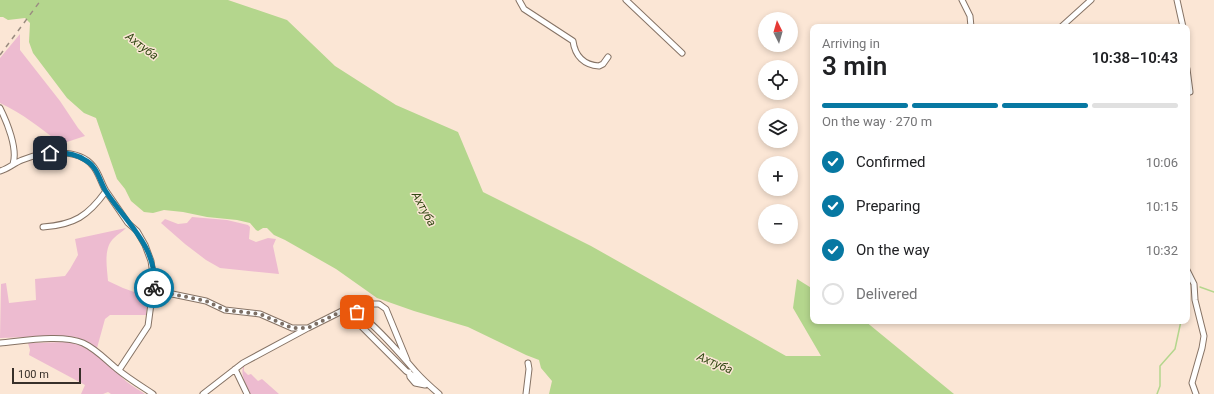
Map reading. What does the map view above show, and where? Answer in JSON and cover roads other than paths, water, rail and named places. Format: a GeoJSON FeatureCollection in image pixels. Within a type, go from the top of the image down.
{"type":"FeatureCollection","features":[{"type":"Feature","properties":{"kind":"street"},"geometry":{"type":"LineString","coordinates":[[519,0],[524,9],[573,41],[576,53],[584,62],[599,66],[603,64],[608,57]]}},
{"type":"Feature","properties":{"kind":"street"},"geometry":{"type":"LineString","coordinates":[[626,0],[682,53]]}},
{"type":"Feature","properties":{"kind":"street"},"geometry":{"type":"LineString","coordinates":[[962,0],[970,16],[971,24]]}},
{"type":"Feature","properties":{"kind":"street"},"geometry":{"type":"LineString","coordinates":[[1064,24],[1091,0]]}},
{"type":"Feature","properties":{"kind":"street"},"geometry":{"type":"LineString","coordinates":[[1178,0],[1182,24]]}},
{"type":"Feature","properties":{"kind":"street"},"geometry":{"type":"LineString","coordinates":[[0,108],[10,132],[14,150],[13,164]]}},
{"type":"Feature","properties":{"kind":"street"},"geometry":{"type":"LineString","coordinates":[[0,171],[31,157],[50,153],[59,152],[85,159],[92,165],[106,191],[128,223],[137,231],[145,245],[153,270],[153,290],[148,326],[119,370]]}},
{"type":"Feature","properties":{"kind":"street"},"geometry":{"type":"LineString","coordinates":[[43,227],[76,221],[85,214],[106,191]]}},
{"type":"Feature","properties":{"kind":"street"},"geometry":{"type":"LineString","coordinates":[[1190,276],[1194,284],[1195,300],[1204,336],[1192,383],[1196,394]]}},
{"type":"Feature","properties":{"kind":"street"},"geometry":{"type":"LineString","coordinates":[[153,290],[206,301],[225,310],[260,314],[292,328],[308,328]]}},
{"type":"Feature","properties":{"kind":"street"},"geometry":{"type":"LineString","coordinates":[[360,314],[373,304],[379,304],[386,309],[408,362],[409,373]]}},
{"type":"Feature","properties":{"kind":"street"},"geometry":{"type":"LineString","coordinates":[[203,394],[243,363],[308,328],[344,311],[346,308],[350,308],[360,314],[438,394]]}},
{"type":"Feature","properties":{"kind":"street"},"geometry":{"type":"LineString","coordinates":[[344,311],[356,318],[359,324],[371,337],[409,373],[427,384]]}},
{"type":"Feature","properties":{"kind":"street"},"geometry":{"type":"LineString","coordinates":[[0,343],[48,339],[82,342],[95,350],[119,370],[153,394]]}},
{"type":"Feature","properties":{"kind":"street"},"geometry":{"type":"LineString","coordinates":[[526,394],[529,369],[528,363]]}},
{"type":"Feature","properties":{"kind":"street"},"geometry":{"type":"LineString","coordinates":[[235,369],[247,394]]}},
{"type":"Feature","properties":{"kind":"water","name":"Ахтуба"},"geometry":{"type":"Polygon","coordinates":[[[0,0],[228,0],[287,20],[335,66],[396,105],[458,132],[483,192],[591,246],[786,356],[821,356],[793,308],[797,279],[810,287],[810,324],[869,324],[954,394],[549,394],[552,381],[541,368],[539,360],[468,327],[377,298],[336,269],[274,235],[267,228],[263,228],[258,231],[250,223],[183,212],[164,210],[153,213],[144,212],[131,201],[125,189],[117,179],[96,118],[84,113],[67,98],[33,53],[29,42],[30,23],[25,18],[8,20],[0,17],[0,0]]]}},
{"type":"Feature","properties":{"kind":"waterway"},"geometry":{"type":"LineString","coordinates":[[1200,287],[1214,292]]}},
{"type":"Feature","properties":{"kind":"waterway"},"geometry":{"type":"LineString","coordinates":[[1157,394],[1160,386],[1160,366],[1175,349],[1180,324]]}},
{"type":"Feature","properties":{"kind":"railway"},"geometry":{"type":"LineString","coordinates":[[0,55],[41,0]]}}]}
